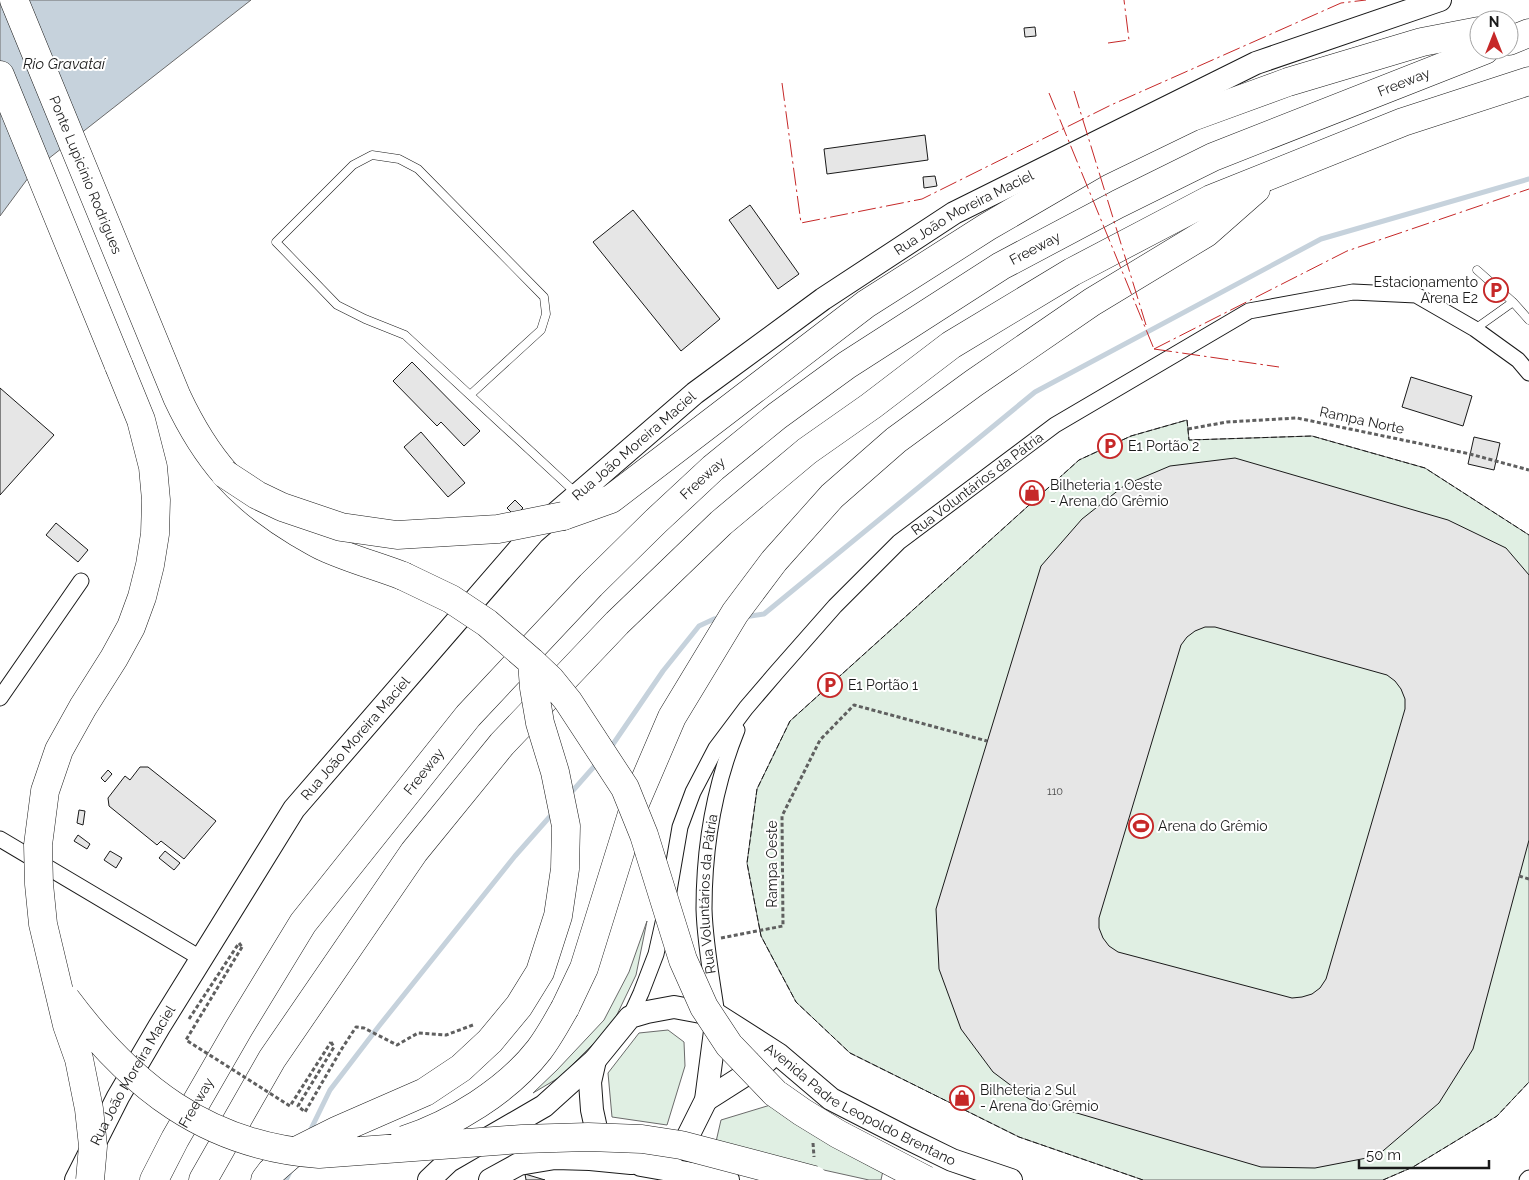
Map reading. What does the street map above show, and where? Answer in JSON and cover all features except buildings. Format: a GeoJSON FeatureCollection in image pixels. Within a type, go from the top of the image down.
{"type":"FeatureCollection","features":[{"type":"Feature","properties":{"kind":"highway","name":"Ponte Lupicínio Rodrigues"},"geometry":{"type":"LineString","coordinates":[[14,0],[157,349],[190,424],[210,456],[225,474]]}},
{"type":"Feature","properties":{"kind":"highway"},"geometry":{"type":"LineString","coordinates":[[225,474],[257,495],[282,507],[341,527],[397,535],[498,530],[563,516],[611,499],[866,304],[987,227],[1097,163],[1192,117],[1288,82],[1422,42],[1469,33]]}},
{"type":"Feature","properties":{"kind":"highway","name":"Freeway"},"geometry":{"type":"LineString","coordinates":[[154,1180],[214,1070],[303,923],[468,716],[591,585],[713,468],[777,416],[847,365],[1001,266],[1118,204],[1213,157],[1469,56]]}},
{"type":"Feature","properties":{"kind":"highway"},"geometry":{"type":"LineString","coordinates":[[0,75],[141,420],[153,467],[156,500],[150,565],[142,597],[131,627],[59,750],[45,791],[38,845],[43,924],[67,1025],[79,1059],[90,1109],[93,1146],[90,1180]]}},
{"type":"Feature","properties":{"kind":"highway"},"geometry":{"type":"LineString","coordinates":[[203,1180],[272,1058],[414,852],[502,744],[618,623],[721,522],[807,451],[871,406],[951,345],[1072,272],[1211,199],[1403,122],[1529,81]]}},
{"type":"Feature","properties":{"kind":"highway"},"geometry":{"type":"LineString","coordinates":[[369,1151],[412,1137],[448,1122],[478,1104],[511,1079],[538,1050],[566,1008],[584,968],[636,802],[672,717],[735,613],[774,561],[832,496],[896,440],[974,383],[1092,302],[1206,233],[1273,174]]}},
{"type":"Feature","properties":{"kind":"highway"},"geometry":{"type":"LineString","coordinates":[[225,474],[252,502],[276,520],[323,547],[404,576],[451,599],[487,623],[551,680],[568,701],[625,788],[644,835],[682,960],[704,1007],[729,1045],[776,1093],[796,1107],[838,1134],[926,1180]]}},
{"type":"Feature","properties":{"kind":"highway"},"geometry":{"type":"LineString","coordinates":[[265,1180],[271,1172],[294,1152],[338,1130],[425,1092],[461,1068],[490,1041],[519,1006],[540,972],[558,916],[566,869],[566,826],[555,772],[540,723],[532,662]]}},
{"type":"Feature","properties":{"kind":"highway"},"geometry":{"type":"LineString","coordinates":[[59,990],[88,1029],[137,1079],[164,1100],[206,1126],[259,1145],[293,1152],[319,1154],[522,1139],[588,1137],[642,1139],[681,1145],[814,1180]]}},
{"type":"Feature","properties":{"kind":"street","name":"Rua João Moreira Maciel"},"geometry":{"type":"LineString","coordinates":[[76,1180],[118,1097],[159,1027],[294,809],[533,533],[695,393],[824,299],[954,213],[1256,63],[1440,0]]}},
{"type":"Feature","properties":{"kind":"street","name":"Rua Voluntários da Pátria"},"geometry":{"type":"LineString","coordinates":[[429,1180],[449,1161],[544,1106],[595,1060],[630,1017],[656,954],[680,827],[693,792],[716,748],[746,708],[836,606],[898,542],[1054,425],[1250,311],[1353,292],[1416,296],[1475,329],[1518,360],[1529,373]]}},
{"type":"Feature","properties":{"kind":"street"},"geometry":{"type":"LineString","coordinates":[[0,698],[81,581]]}},
{"type":"Feature","properties":{"kind":"street","name":"Rua Voluntários da Pátria"},"geometry":{"type":"LineString","coordinates":[[490,1180],[518,1164],[555,1158],[631,1163],[659,1159],[676,1151],[688,1136],[706,1100],[717,1015],[706,940],[704,910],[706,860],[720,780],[728,751],[746,708]]}},
{"type":"Feature","properties":{"kind":"street"},"geometry":{"type":"LineString","coordinates":[[0,839],[202,959]]}},
{"type":"Feature","properties":{"kind":"street"},"geometry":{"type":"LineString","coordinates":[[630,1017],[674,1007],[717,1015]]}},
{"type":"Feature","properties":{"kind":"street","name":"Avenida Padre Leopoldo Brentano"},"geometry":{"type":"LineString","coordinates":[[717,1015],[778,1054],[831,1099],[952,1160],[1011,1180]]}},
{"type":"Feature","properties":{"kind":"street"},"geometry":{"type":"LineString","coordinates":[[706,1100],[778,1054]]}},
{"type":"Feature","properties":{"kind":"street"},"geometry":{"type":"LineString","coordinates":[[595,1060],[590,1082],[592,1110],[597,1133],[610,1152],[672,1180]]}},
{"type":"Feature","properties":{"kind":"street"},"geometry":{"type":"LineString","coordinates":[[631,1163],[728,1180]]}},
{"type":"Feature","properties":{"kind":"lane"},"geometry":{"type":"LineString","coordinates":[[470,395],[541,330],[546,314],[544,297],[418,169],[399,159],[372,155],[353,165],[276,242],[337,305],[365,319],[406,335],[470,395],[578,495]]}},
{"type":"Feature","properties":{"kind":"lane"},"geometry":{"type":"LineString","coordinates":[[1477,270],[1513,302],[1529,320]]}},
{"type":"Feature","properties":{"kind":"lane"},"geometry":{"type":"LineString","coordinates":[[1475,329],[1513,302]]}},
{"type":"Feature","properties":{"kind":"path","name":"Rampa Norte"},"geometry":{"type":"LineString","coordinates":[[1188,429],[1227,422],[1297,418],[1470,454],[1529,470]]}},
{"type":"Feature","properties":{"kind":"path","name":"Rampa Oeste"},"geometry":{"type":"LineString","coordinates":[[706,940],[783,926],[782,816],[820,740],[854,705],[987,741]]}},
{"type":"Feature","properties":{"kind":"path"},"geometry":{"type":"LineString","coordinates":[[1519,876],[1529,879]]}},
{"type":"Feature","properties":{"kind":"path"},"geometry":{"type":"LineString","coordinates":[[242,947],[186,1040],[290,1106],[331,1042],[334,1047],[298,1106],[305,1112],[356,1027],[364,1028],[384,1038]]}},
{"type":"Feature","properties":{"kind":"green space","name":"Arena do Grêmio"},"geometry":{"type":"Polygon","coordinates":[[[1187,420],[1189,440],[1312,436],[1425,468],[1529,535],[1529,1082],[1497,1116],[1413,1167],[1383,1180],[1143,1180],[1019,1137],[850,1053],[796,1002],[761,936],[747,863],[757,789],[790,721],[1079,460],[1131,436],[1187,420]]]}},
{"type":"Feature","properties":{"kind":"green space"},"geometry":{"type":"Polygon","coordinates":[[[647,921],[636,975],[612,1025],[560,1077],[533,1093],[604,1020],[629,972],[647,921]]]}},
{"type":"Feature","properties":{"kind":"green space"},"geometry":{"type":"Polygon","coordinates":[[[668,1030],[684,1042],[685,1066],[667,1125],[612,1117],[608,1073],[639,1033],[668,1030]]]}},
{"type":"Feature","properties":{"kind":"green space"},"geometry":{"type":"Polygon","coordinates":[[[777,1103],[885,1161],[881,1180],[869,1180],[715,1146],[721,1120],[777,1103]]]}},
{"type":"Feature","properties":{"kind":"water","name":"Rio Gravataí"},"geometry":{"type":"Polygon","coordinates":[[[0,0],[251,0],[34,170],[0,216],[0,0]]]}},
{"type":"Feature","properties":{"kind":"waterway"},"geometry":{"type":"LineString","coordinates":[[744,617],[764,614],[1035,392],[1321,239],[1529,179]]}},
{"type":"Feature","properties":{"kind":"waterway"},"geometry":{"type":"LineString","coordinates":[[609,750],[663,671],[699,626],[720,618]]}},
{"type":"Feature","properties":{"kind":"waterway"},"geometry":{"type":"LineString","coordinates":[[569,795],[598,762]]}},
{"type":"Feature","properties":{"kind":"waterway"},"geometry":{"type":"LineString","coordinates":[[309,1133],[330,1090],[515,856],[553,813]]}},
{"type":"Feature","properties":{"kind":"waterway"},"geometry":{"type":"LineString","coordinates":[[286,1180],[291,1170]]}},
{"type":"Feature","properties":{"kind":"fence"},"geometry":{"type":"LineString","coordinates":[[1143,1180],[1019,1137],[850,1053],[796,1002],[761,936],[747,863],[757,789],[790,721],[1079,460],[1131,436],[1187,420],[1189,440],[1312,436],[1425,468],[1529,535]]}},
{"type":"Feature","properties":{"kind":"fence"},"geometry":{"type":"LineString","coordinates":[[1383,1180],[1413,1167],[1497,1116],[1529,1082]]}},
{"type":"Feature","properties":{"kind":"power"},"geometry":{"type":"LineString","coordinates":[[1108,43],[1129,40],[1124,0]]}},
{"type":"Feature","properties":{"kind":"power"},"geometry":{"type":"LineString","coordinates":[[782,83],[801,223],[922,199],[1111,105],[1341,3],[1366,0]]}},
{"type":"Feature","properties":{"kind":"power"},"geometry":{"type":"LineString","coordinates":[[1074,91],[1146,325]]}},
{"type":"Feature","properties":{"kind":"power"},"geometry":{"type":"LineString","coordinates":[[1049,93],[1154,349]]}},
{"type":"Feature","properties":{"kind":"power"},"geometry":{"type":"LineString","coordinates":[[1154,349],[1347,251],[1529,189]]}},
{"type":"Feature","properties":{"kind":"power"},"geometry":{"type":"LineString","coordinates":[[1154,349],[1279,367]]}},
{"type":"Feature","properties":{"kind":"place","name":"Estacionamento Arena E2"},"geometry":{"type":"Point","coordinates":[1496,290]}},
{"type":"Feature","properties":{"kind":"place","name":"E1 Portão 2"},"geometry":{"type":"Point","coordinates":[1110,446]}},
{"type":"Feature","properties":{"kind":"place","name":"Bilheteria 1 Oeste - Arena do Grêmio"},"geometry":{"type":"Point","coordinates":[1032,493]}},
{"type":"Feature","properties":{"kind":"place","name":"E1 Portão 1"},"geometry":{"type":"Point","coordinates":[830,685]}},
{"type":"Feature","properties":{"kind":"place","name":"Arena do Grêmio"},"geometry":{"type":"Point","coordinates":[1141,826]}},
{"type":"Feature","properties":{"kind":"place","name":"Bilheteria 2 Sul - Arena do Grêmio"},"geometry":{"type":"Point","coordinates":[962,1098]}}]}
